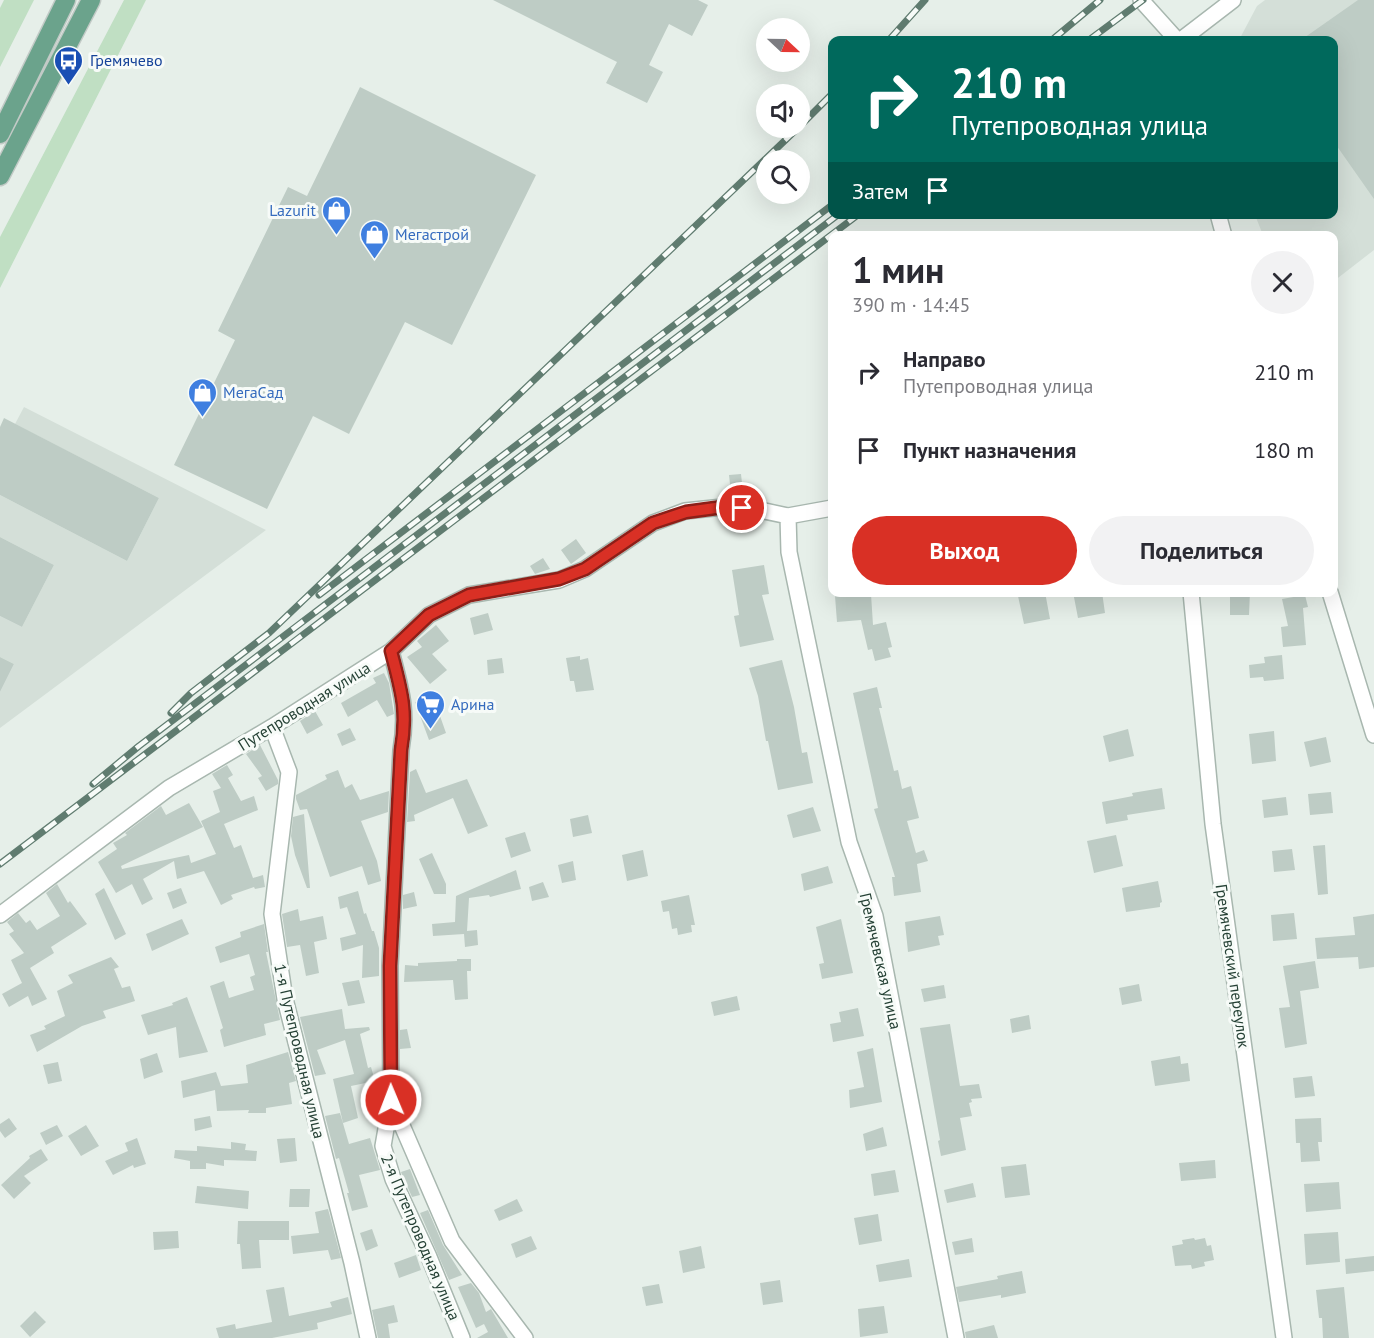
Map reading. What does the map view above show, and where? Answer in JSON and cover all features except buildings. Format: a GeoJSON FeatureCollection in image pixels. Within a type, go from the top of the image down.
{"type":"FeatureCollection","features":[{"type":"Feature","properties":{"kind":"main road"},"geometry":{"type":"LineString","coordinates":[[0,134],[66,0]]}},
{"type":"Feature","properties":{"kind":"main road"},"geometry":{"type":"LineString","coordinates":[[0,176],[92,0]]}},
{"type":"Feature","properties":{"kind":"street"},"geometry":{"type":"LineString","coordinates":[[1141,0],[1175,36]]}},
{"type":"Feature","properties":{"kind":"street"},"geometry":{"type":"LineString","coordinates":[[1184,36],[1233,0]]}},
{"type":"Feature","properties":{"kind":"street","name":"Путепроводная улица"},"geometry":{"type":"LineString","coordinates":[[0,915],[169,788],[272,727],[391,651],[429,615],[469,595],[559,579],[585,569],[653,523],[686,512],[723,507],[760,510],[788,516],[828,509]]}},
{"type":"Feature","properties":{"kind":"street","name":"Гремячевская улица"},"geometry":{"type":"LineString","coordinates":[[788,516],[789,552],[815,681],[849,842],[874,916],[956,1338]]}},
{"type":"Feature","properties":{"kind":"street","name":"Гремячевский переулок"},"geometry":{"type":"LineString","coordinates":[[1191,597],[1213,824],[1284,1338]]}},
{"type":"Feature","properties":{"kind":"street"},"geometry":{"type":"LineString","coordinates":[[1332,597],[1374,735]]}},
{"type":"Feature","properties":{"kind":"street","name":"2-я Путепроводная улица"},"geometry":{"type":"LineString","coordinates":[[391,651],[403,697],[406,723],[401,750],[390,966],[391,1100],[383,1146],[393,1179],[429,1257],[462,1338]]}},
{"type":"Feature","properties":{"kind":"street","name":"1-я Путепроводная улица"},"geometry":{"type":"LineString","coordinates":[[272,727],[289,772],[272,914],[285,999],[352,1263],[368,1338]]}},
{"type":"Feature","properties":{"kind":"street","name":"2-я Путепроводная улица"},"geometry":{"type":"LineString","coordinates":[[391,1100],[452,1241],[525,1338]]}},
{"type":"Feature","properties":{"kind":"shaded area"},"geometry":{"type":"Polygon","coordinates":[[[1265,0],[1374,0],[1374,250],[1338,278],[1338,231],[1261,231],[1257,219],[1338,219],[1338,36],[1241,36],[1257,6],[1265,0]]]}},
{"type":"Feature","properties":{"kind":"shaded area"},"geometry":{"type":"Polygon","coordinates":[[[24,407],[266,530],[0,728],[0,692],[14,664],[0,657],[0,616],[22,627],[54,565],[0,537],[0,495],[127,561],[159,498],[15,424],[24,407]]]}},
{"type":"Feature","properties":{"kind":"green space"},"geometry":{"type":"Polygon","coordinates":[[[4,0],[34,0],[0,67],[0,8],[4,0]]]}},
{"type":"Feature","properties":{"kind":"green space"},"geometry":{"type":"Polygon","coordinates":[[[124,0],[146,0],[0,288],[0,237],[124,0]]]}},
{"type":"Feature","properties":{"kind":"railway"},"geometry":{"type":"LineString","coordinates":[[893,36],[925,0]]}},
{"type":"Feature","properties":{"kind":"railway"},"geometry":{"type":"LineString","coordinates":[[1057,36],[1100,0]]}},
{"type":"Feature","properties":{"kind":"railway"},"geometry":{"type":"LineString","coordinates":[[1094,36],[1143,0]]}},
{"type":"Feature","properties":{"kind":"railway"},"geometry":{"type":"LineString","coordinates":[[810,116],[828,98]]}},
{"type":"Feature","properties":{"kind":"railway"},"geometry":{"type":"LineString","coordinates":[[171,713],[191,693],[269,633],[788,138]]}},
{"type":"Feature","properties":{"kind":"railway"},"geometry":{"type":"LineString","coordinates":[[319,595],[828,208]]}},
{"type":"Feature","properties":{"kind":"railway"},"geometry":{"type":"LineString","coordinates":[[93,784],[139,746],[832,219]]}},
{"type":"Feature","properties":{"kind":"railway"},"geometry":{"type":"LineString","coordinates":[[837,231],[852,219]]}},
{"type":"Feature","properties":{"kind":"railway"},"geometry":{"type":"LineString","coordinates":[[0,864],[828,237]]}},
{"type":"Feature","properties":{"kind":"place","name":"Гремячево"},"geometry":{"type":"Point","coordinates":[69,86]}},
{"type":"Feature","properties":{"kind":"place","name":"Lazurit"},"geometry":{"type":"Point","coordinates":[337,236]}},
{"type":"Feature","properties":{"kind":"place","name":"Мегастрой"},"geometry":{"type":"Point","coordinates":[374,260]}},
{"type":"Feature","properties":{"kind":"place","name":"МегаСад"},"geometry":{"type":"Point","coordinates":[202,418]}},
{"type":"Feature","properties":{"kind":"place","name":"Арина"},"geometry":{"type":"Point","coordinates":[430,730]}},
{"type":"Feature","properties":{"kind":"route"},"geometry":{"type":"LineString","coordinates":[[391,1100],[390,966],[401,750],[406,723],[403,697],[391,651],[429,615],[469,595],[559,579],[585,569],[653,523],[686,512],[723,507],[742,508]]}}]}
